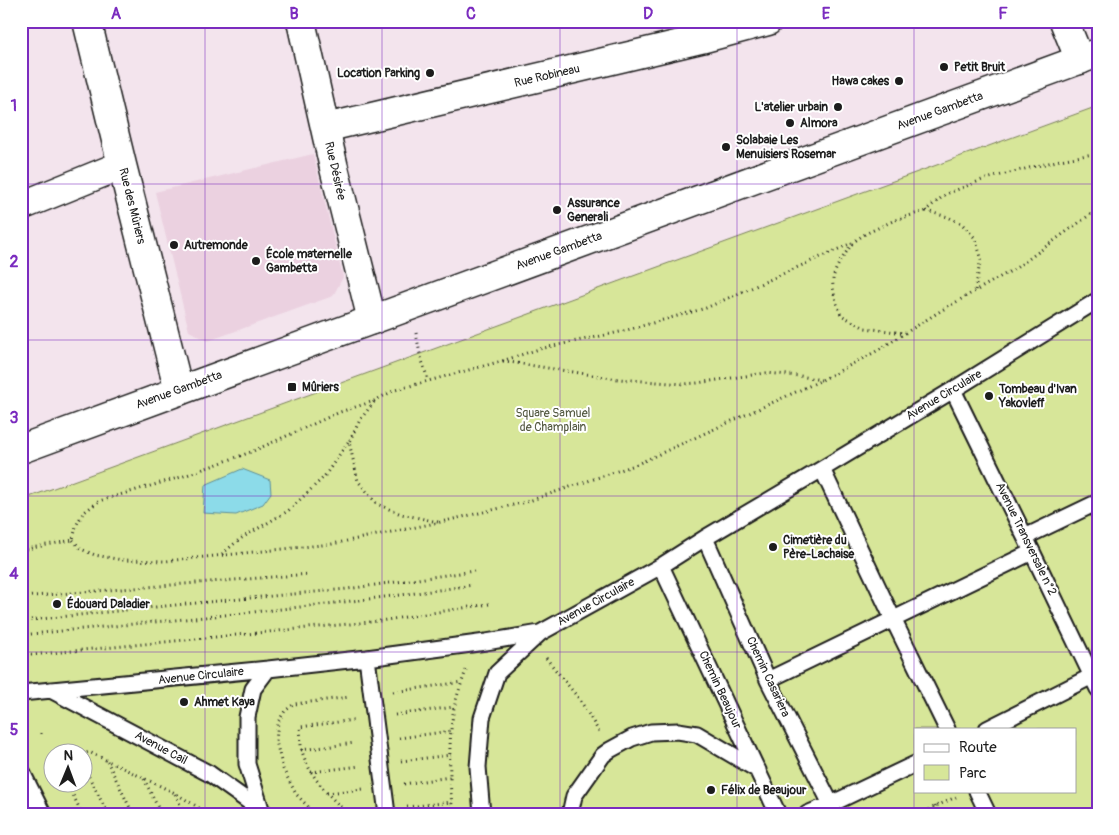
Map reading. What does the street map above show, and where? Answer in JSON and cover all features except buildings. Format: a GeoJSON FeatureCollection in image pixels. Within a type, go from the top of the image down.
{"type":"FeatureCollection","features":[{"type":"Feature","properties":{"kind":"street","name":"Rue des Mûriers"},"geometry":{"type":"LineString","coordinates":[[88,21],[179,391]]}},
{"type":"Feature","properties":{"kind":"street","name":"Rue Désirée"},"geometry":{"type":"LineString","coordinates":[[301,21],[372,320]]}},
{"type":"Feature","properties":{"kind":"street","name":"Rue Robineau"},"geometry":{"type":"LineString","coordinates":[[325,128],[701,39],[768,21]]}},
{"type":"Feature","properties":{"kind":"street"},"geometry":{"type":"LineString","coordinates":[[1064,21],[1089,56]]}},
{"type":"Feature","properties":{"kind":"street","name":"Avenue Gambetta"},"geometry":{"type":"LineString","coordinates":[[21,448],[1089,56]]}},
{"type":"Feature","properties":{"kind":"street"},"geometry":{"type":"LineString","coordinates":[[21,206],[122,165]]}},
{"type":"Feature","properties":{"kind":"lane","name":"Avenue Circulaire"},"geometry":{"type":"LineString","coordinates":[[21,693],[268,669],[536,637],[661,566],[1098,300]]}},
{"type":"Feature","properties":{"kind":"lane","name":"Avenue Transversale n°2"},"geometry":{"type":"LineString","coordinates":[[953,390],[1096,680]]}},
{"type":"Feature","properties":{"kind":"lane"},"geometry":{"type":"LineString","coordinates":[[822,469],[947,728]]}},
{"type":"Feature","properties":{"kind":"lane"},"geometry":{"type":"LineString","coordinates":[[1025,537],[1098,502]]}},
{"type":"Feature","properties":{"kind":"lane","name":"Chemin Casariera"},"geometry":{"type":"LineString","coordinates":[[705,538],[768,680],[833,809]]}},
{"type":"Feature","properties":{"kind":"lane"},"geometry":{"type":"LineString","coordinates":[[768,680],[1032,552]]}},
{"type":"Feature","properties":{"kind":"lane","name":"Chemin Beaujour"},"geometry":{"type":"LineString","coordinates":[[661,566],[778,814]]}},
{"type":"Feature","properties":{"kind":"lane"},"geometry":{"type":"LineString","coordinates":[[482,814],[478,767],[482,718],[497,673],[536,637]]}},
{"type":"Feature","properties":{"kind":"lane"},"geometry":{"type":"LineString","coordinates":[[368,658],[387,814]]}},
{"type":"Feature","properties":{"kind":"lane"},"geometry":{"type":"LineString","coordinates":[[263,811],[247,764],[247,717],[253,689],[268,669]]}},
{"type":"Feature","properties":{"kind":"lane"},"geometry":{"type":"LineString","coordinates":[[989,728],[1096,680]]}},
{"type":"Feature","properties":{"kind":"lane","name":"Avenue Cail"},"geometry":{"type":"LineString","coordinates":[[51,690],[210,774],[263,811]]}},
{"type":"Feature","properties":{"kind":"lane"},"geometry":{"type":"LineString","coordinates":[[570,814],[574,796],[603,755],[632,738],[651,732],[678,731],[697,734],[758,770]]}},
{"type":"Feature","properties":{"kind":"lane"},"geometry":{"type":"LineString","coordinates":[[807,814],[833,809],[914,765]]}},
{"type":"Feature","properties":{"kind":"lane"},"geometry":{"type":"LineString","coordinates":[[21,770],[43,814]]}},
{"type":"Feature","properties":{"kind":"lane"},"geometry":{"type":"LineString","coordinates":[[25,814],[30,789]]}},
{"type":"Feature","properties":{"kind":"lane"},"geometry":{"type":"LineString","coordinates":[[977,792],[988,814]]}},
{"type":"Feature","properties":{"kind":"path"},"geometry":{"type":"LineString","coordinates":[[1098,153],[1060,160],[982,180],[946,194],[926,211],[895,220],[865,234],[852,243],[706,308],[620,332],[540,349],[395,390],[374,401],[340,412],[251,452],[182,477],[98,501],[83,513],[76,526],[74,540],[82,549],[95,555],[122,560],[166,561],[332,544],[441,522],[526,502],[635,466],[822,380],[876,352],[942,310],[1016,268],[1098,209]]}},
{"type":"Feature","properties":{"kind":"path"},"geometry":{"type":"LineString","coordinates":[[926,211],[962,224],[975,238],[981,257],[975,291]]}},
{"type":"Feature","properties":{"kind":"path"},"geometry":{"type":"LineString","coordinates":[[852,243],[833,276],[834,297],[841,315],[865,328],[904,333]]}},
{"type":"Feature","properties":{"kind":"path"},"geometry":{"type":"LineString","coordinates":[[416,333],[428,380]]}},
{"type":"Feature","properties":{"kind":"path"},"geometry":{"type":"LineString","coordinates":[[502,361],[618,379],[683,384],[766,373],[822,380]]}},
{"type":"Feature","properties":{"kind":"path"},"geometry":{"type":"LineString","coordinates":[[221,554],[240,539],[288,511],[324,477],[349,442],[360,420],[374,401]]}},
{"type":"Feature","properties":{"kind":"path"},"geometry":{"type":"LineString","coordinates":[[349,442],[358,481],[377,504],[401,514],[441,522]]}},
{"type":"Feature","properties":{"kind":"path"},"geometry":{"type":"LineString","coordinates":[[21,550],[74,540]]}},
{"type":"Feature","properties":{"kind":"path"},"geometry":{"type":"LineString","coordinates":[[21,621],[347,589],[474,571]]}},
{"type":"Feature","properties":{"kind":"path"},"geometry":{"type":"LineString","coordinates":[[21,597],[310,574]]}},
{"type":"Feature","properties":{"kind":"path"},"geometry":{"type":"LineString","coordinates":[[21,635],[288,608],[473,585]]}},
{"type":"Feature","properties":{"kind":"path"},"geometry":{"type":"LineString","coordinates":[[21,656],[380,621],[489,604]]}},
{"type":"Feature","properties":{"kind":"path"},"geometry":{"type":"LineString","coordinates":[[536,637],[580,700],[610,750]]}},
{"type":"Feature","properties":{"kind":"path"},"geometry":{"type":"LineString","coordinates":[[453,814],[450,777],[451,731],[454,707],[471,644]]}},
{"type":"Feature","properties":{"kind":"path"},"geometry":{"type":"LineString","coordinates":[[316,814],[296,794],[283,769],[276,741],[278,722],[285,711],[294,704],[462,682]]}},
{"type":"Feature","properties":{"kind":"path"},"geometry":{"type":"LineString","coordinates":[[92,753],[175,793],[209,814]]}},
{"type":"Feature","properties":{"kind":"path"},"geometry":{"type":"LineString","coordinates":[[106,760],[133,814]]}},
{"type":"Feature","properties":{"kind":"path"},"geometry":{"type":"LineString","coordinates":[[144,779],[161,814]]}},
{"type":"Feature","properties":{"kind":"path"},"geometry":{"type":"LineString","coordinates":[[92,783],[108,814]]}},
{"type":"Feature","properties":{"kind":"path"},"geometry":{"type":"LineString","coordinates":[[72,792],[82,814]]}},
{"type":"Feature","properties":{"kind":"path"},"geometry":{"type":"LineString","coordinates":[[175,793],[186,814]]}},
{"type":"Feature","properties":{"kind":"path"},"geometry":{"type":"LineString","coordinates":[[919,814],[962,794]]}},
{"type":"Feature","properties":{"kind":"path"},"geometry":{"type":"LineString","coordinates":[[935,806],[938,814]]}},
{"type":"Feature","properties":{"kind":"shaded area","name":"École maternelle Gambetta"},"geometry":{"type":"Polygon","coordinates":[[[313,154],[343,277],[333,296],[208,341],[189,331],[155,192],[313,154]]]}},
{"type":"Feature","properties":{"kind":"green space","name":"Cimetière du Père-Lachaise"},"geometry":{"type":"Polygon","coordinates":[[[1098,106],[1098,814],[21,814],[21,500],[1098,106]]]}},
{"type":"Feature","properties":{"kind":"water"},"geometry":{"type":"Polygon","coordinates":[[[242,469],[270,480],[271,493],[263,504],[236,515],[203,513],[205,485],[242,469]]]}},
{"type":"Feature","properties":{"kind":"place","name":"Petit Bruit"},"geometry":{"type":"Point","coordinates":[944,67]}},
{"type":"Feature","properties":{"kind":"place","name":"Location Parking"},"geometry":{"type":"Point","coordinates":[430,73]}},
{"type":"Feature","properties":{"kind":"place","name":"Hawa cakes"},"geometry":{"type":"Point","coordinates":[899,81]}},
{"type":"Feature","properties":{"kind":"place","name":"L'atelier urbain"},"geometry":{"type":"Point","coordinates":[838,107]}},
{"type":"Feature","properties":{"kind":"place","name":"Almora"},"geometry":{"type":"Point","coordinates":[790,123]}},
{"type":"Feature","properties":{"kind":"place","name":"Solabaie Les Menuisiers Rosemar"},"geometry":{"type":"Point","coordinates":[726,147]}},
{"type":"Feature","properties":{"kind":"place","name":"Assurance Generali"},"geometry":{"type":"Point","coordinates":[557,210]}},
{"type":"Feature","properties":{"kind":"place","name":"Autremonde"},"geometry":{"type":"Point","coordinates":[174,245]}},
{"type":"Feature","properties":{"kind":"place","name":"École maternelle Gambetta"},"geometry":{"type":"Point","coordinates":[256,261]}},
{"type":"Feature","properties":{"kind":"place","name":"Mûriers"},"geometry":{"type":"Point","coordinates":[292,387]}},
{"type":"Feature","properties":{"kind":"place","name":"Tombeau d'Ivan Yakovleff"},"geometry":{"type":"Point","coordinates":[989,396]}},
{"type":"Feature","properties":{"kind":"place","name":"Cimetière du Père-Lachaise"},"geometry":{"type":"Point","coordinates":[773,547]}},
{"type":"Feature","properties":{"kind":"place","name":"Édouard Daladier"},"geometry":{"type":"Point","coordinates":[57,604]}},
{"type":"Feature","properties":{"kind":"place","name":"Ahmet Kaya"},"geometry":{"type":"Point","coordinates":[184,702]}},
{"type":"Feature","properties":{"kind":"place","name":"Félix de Beaujour"},"geometry":{"type":"Point","coordinates":[711,790]}},
{"type":"Feature","properties":{"kind":"park label","name":"Square Samuel de Champlain"},"geometry":{"type":"Point","coordinates":[553,420]}}]}
